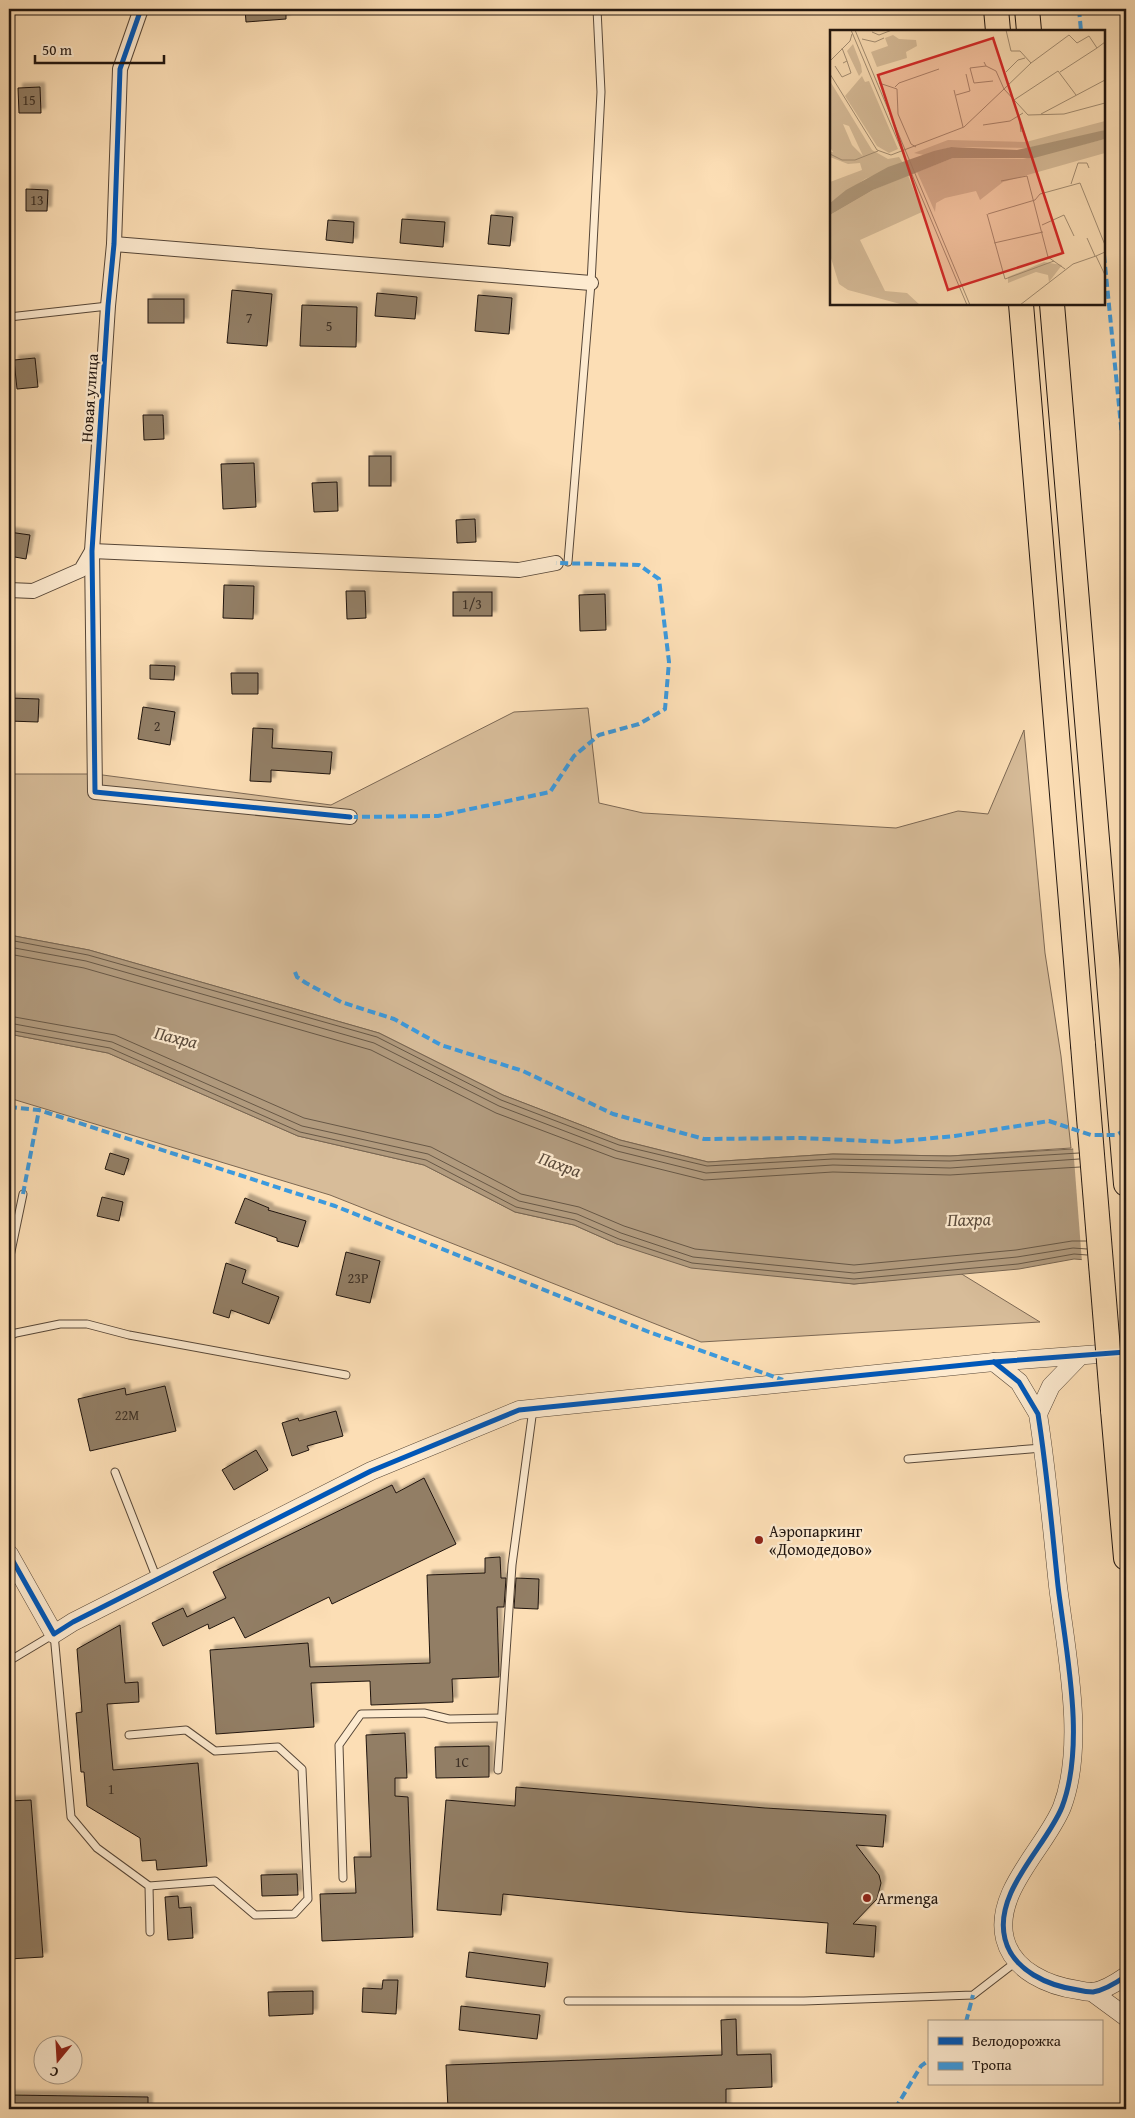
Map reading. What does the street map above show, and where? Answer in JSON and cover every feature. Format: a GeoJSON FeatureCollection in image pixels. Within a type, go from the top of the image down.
{"type":"FeatureCollection","features":[{"type":"Feature","properties":{"kind":"highway"},"geometry":{"type":"LineString","coordinates":[[996,9],[998,30]]}},
{"type":"Feature","properties":{"kind":"highway"},"geometry":{"type":"LineString","coordinates":[[1027,9],[1029,30]]}},
{"type":"Feature","properties":{"kind":"highway"},"geometry":{"type":"LineString","coordinates":[[1021,305],[1126,1558]]}},
{"type":"Feature","properties":{"kind":"highway"},"geometry":{"type":"LineString","coordinates":[[1052,305],[1126,1184]]}},
{"type":"Feature","properties":{"kind":"street","name":"Новая улица"},"geometry":{"type":"LineString","coordinates":[[141,9],[120,69],[114,244],[108,306],[92,551],[95,792],[350,816]]}},
{"type":"Feature","properties":{"kind":"street"},"geometry":{"type":"LineString","coordinates":[[114,244],[591,283]]}},
{"type":"Feature","properties":{"kind":"street"},"geometry":{"type":"LineString","coordinates":[[9,590],[33,591],[80,570],[92,551],[519,570],[562,562]]}},
{"type":"Feature","properties":{"kind":"street"},"geometry":{"type":"LineString","coordinates":[[9,1554],[54,1634],[73,1622],[371,1471],[519,1410],[994,1362],[1126,1352]]}},
{"type":"Feature","properties":{"kind":"street"},"geometry":{"type":"LineString","coordinates":[[1038,1414],[1051,1386],[1080,1356]]}},
{"type":"Feature","properties":{"kind":"street"},"geometry":{"type":"LineString","coordinates":[[994,1362],[1019,1382],[1038,1414],[1073,1717],[1072,1768],[1062,1807],[1041,1844],[1021,1873],[1010,1895],[1004,1919],[1004,1938],[1008,1949],[1023,1968],[1039,1979],[1062,1988],[1092,1992],[1112,1986],[1126,1976]]}},
{"type":"Feature","properties":{"kind":"street"},"geometry":{"type":"LineString","coordinates":[[1092,1992],[1126,2017]]}},
{"type":"Feature","properties":{"kind":"lane"},"geometry":{"type":"LineString","coordinates":[[562,562],[591,283],[601,92],[597,9]]}},
{"type":"Feature","properties":{"kind":"lane"},"geometry":{"type":"LineString","coordinates":[[9,317],[108,306]]}},
{"type":"Feature","properties":{"kind":"lane"},"geometry":{"type":"LineString","coordinates":[[9,1261],[23,1194]]}},
{"type":"Feature","properties":{"kind":"lane"},"geometry":{"type":"LineString","coordinates":[[9,1336],[60,1324],[87,1324],[129,1335],[346,1375]]}},
{"type":"Feature","properties":{"kind":"lane"},"geometry":{"type":"LineString","coordinates":[[498,1770],[512,1565],[533,1409]]}},
{"type":"Feature","properties":{"kind":"lane"},"geometry":{"type":"LineString","coordinates":[[908,1459],[1042,1448]]}},
{"type":"Feature","properties":{"kind":"lane"},"geometry":{"type":"LineString","coordinates":[[115,1472],[157,1580]]}},
{"type":"Feature","properties":{"kind":"lane"},"geometry":{"type":"LineString","coordinates":[[9,1661],[54,1634],[71,1817],[97,1848],[149,1886],[215,1881],[254,1915],[294,1914],[308,1899],[302,1770],[278,1747],[215,1751],[186,1730],[129,1735]]}},
{"type":"Feature","properties":{"kind":"lane"},"geometry":{"type":"LineString","coordinates":[[343,1878],[339,1745],[361,1714],[424,1713],[449,1719],[501,1718]]}},
{"type":"Feature","properties":{"kind":"lane"},"geometry":{"type":"LineString","coordinates":[[149,1886],[150,1932]]}},
{"type":"Feature","properties":{"kind":"lane"},"geometry":{"type":"LineString","coordinates":[[568,2001],[804,2001],[973,1996],[1017,1961]]}},
{"type":"Feature","properties":{"kind":"shaded area"},"geometry":{"type":"Polygon","coordinates":[[[588,708],[599,803],[643,813],[896,828],[958,811],[988,814],[1024,730],[1045,953],[1061,1056],[1071,1148],[950,1156],[833,1154],[708,1162],[620,1140],[503,1095],[379,1033],[89,950],[9,935],[9,774],[95,774],[331,805],[514,712],[588,708]]]}},
{"type":"Feature","properties":{"kind":"shaded area"},"geometry":{"type":"Polygon","coordinates":[[[9,1034],[108,1053],[298,1136],[424,1165],[515,1212],[574,1225],[617,1244],[779,1276],[854,1284],[960,1273],[1040,1322],[701,1342],[330,1195],[9,1098],[9,1034]]]}},
{"type":"Feature","properties":{"kind":"water","name":"Пахра"},"geometry":{"type":"Polygon","coordinates":[[[9,935],[89,950],[379,1033],[503,1095],[620,1140],[708,1162],[833,1154],[950,1156],[1126,1146],[1126,1263],[1074,1259],[1019,1269],[854,1284],[691,1268],[617,1244],[574,1225],[515,1212],[424,1165],[298,1136],[108,1053],[9,1034],[9,935]]]}},
{"type":"Feature","properties":{"kind":"pier"},"geometry":{"type":"Polygon","coordinates":[[[1126,1143],[1126,1265],[1082,1262],[1073,1146],[1126,1143]]]}},
{"type":"Feature","properties":{"kind":"building"},"geometry":{"type":"Polygon","coordinates":[[[245,9],[286,9],[286,19],[246,22],[245,9]]]}},
{"type":"Feature","properties":{"kind":"building"},"geometry":{"type":"Polygon","coordinates":[[[40,87],[41,113],[19,113],[18,88],[40,87]]]}},
{"type":"Feature","properties":{"kind":"building"},"geometry":{"type":"Polygon","coordinates":[[[26,189],[48,190],[47,211],[26,211],[26,189]]]}},
{"type":"Feature","properties":{"kind":"building"},"geometry":{"type":"Polygon","coordinates":[[[491,215],[513,217],[510,246],[488,244],[491,215]]]}},
{"type":"Feature","properties":{"kind":"building"},"geometry":{"type":"Polygon","coordinates":[[[402,219],[445,222],[443,247],[400,243],[402,219]]]}},
{"type":"Feature","properties":{"kind":"building"},"geometry":{"type":"Polygon","coordinates":[[[328,220],[354,222],[353,243],[326,240],[328,220]]]}},
{"type":"Feature","properties":{"kind":"building"},"geometry":{"type":"Polygon","coordinates":[[[232,290],[272,294],[267,346],[227,343],[232,290]]]}},
{"type":"Feature","properties":{"kind":"building"},"geometry":{"type":"Polygon","coordinates":[[[377,293],[417,297],[415,319],[375,316],[377,293]]]}},
{"type":"Feature","properties":{"kind":"building"},"geometry":{"type":"Polygon","coordinates":[[[478,295],[512,298],[509,334],[475,331],[478,295]]]}},
{"type":"Feature","properties":{"kind":"building"},"geometry":{"type":"Polygon","coordinates":[[[148,299],[184,299],[184,323],[148,323],[148,299]]]}},
{"type":"Feature","properties":{"kind":"building"},"geometry":{"type":"Polygon","coordinates":[[[302,305],[357,307],[356,347],[300,346],[302,305]]]}},
{"type":"Feature","properties":{"kind":"building"},"geometry":{"type":"Polygon","coordinates":[[[35,358],[38,387],[17,389],[14,360],[35,358]]]}},
{"type":"Feature","properties":{"kind":"building"},"geometry":{"type":"Polygon","coordinates":[[[143,415],[163,415],[164,439],[144,440],[143,415]]]}},
{"type":"Feature","properties":{"kind":"building"},"geometry":{"type":"Polygon","coordinates":[[[369,456],[391,456],[391,486],[369,486],[369,456]]]}},
{"type":"Feature","properties":{"kind":"building"},"geometry":{"type":"Polygon","coordinates":[[[254,463],[256,507],[223,509],[221,464],[254,463]]]}},
{"type":"Feature","properties":{"kind":"building"},"geometry":{"type":"Polygon","coordinates":[[[337,482],[338,511],[314,512],[312,483],[337,482]]]}},
{"type":"Feature","properties":{"kind":"building"},"geometry":{"type":"Polygon","coordinates":[[[475,519],[476,542],[457,543],[456,520],[475,519]]]}},
{"type":"Feature","properties":{"kind":"building"},"geometry":{"type":"Polygon","coordinates":[[[9,532],[30,535],[26,559],[9,556],[9,532]]]}},
{"type":"Feature","properties":{"kind":"building"},"geometry":{"type":"Polygon","coordinates":[[[224,585],[254,586],[253,619],[223,618],[224,585]]]}},
{"type":"Feature","properties":{"kind":"building"},"geometry":{"type":"Polygon","coordinates":[[[346,591],[365,591],[366,618],[347,619],[346,591]]]}},
{"type":"Feature","properties":{"kind":"building"},"geometry":{"type":"Polygon","coordinates":[[[453,592],[492,592],[492,616],[453,616],[453,592]]]}},
{"type":"Feature","properties":{"kind":"building"},"geometry":{"type":"Polygon","coordinates":[[[605,594],[606,630],[580,631],[579,595],[605,594]]]}},
{"type":"Feature","properties":{"kind":"building"},"geometry":{"type":"Polygon","coordinates":[[[150,665],[175,666],[174,680],[150,679],[150,665]]]}},
{"type":"Feature","properties":{"kind":"building"},"geometry":{"type":"Polygon","coordinates":[[[231,673],[258,673],[258,694],[232,694],[231,673]]]}},
{"type":"Feature","properties":{"kind":"building"},"geometry":{"type":"Polygon","coordinates":[[[9,698],[39,699],[38,722],[9,721],[9,698]]]}},
{"type":"Feature","properties":{"kind":"building"},"geometry":{"type":"Polygon","coordinates":[[[143,707],[175,712],[170,745],[138,739],[143,707]]]}},
{"type":"Feature","properties":{"kind":"building"},"geometry":{"type":"Polygon","coordinates":[[[253,728],[273,729],[272,748],[332,752],[330,774],[271,770],[271,782],[250,781],[253,728]]]}},
{"type":"Feature","properties":{"kind":"building"},"geometry":{"type":"Polygon","coordinates":[[[110,1153],[129,1159],[124,1175],[105,1169],[110,1153]]]}},
{"type":"Feature","properties":{"kind":"building"},"geometry":{"type":"Polygon","coordinates":[[[102,1197],[123,1202],[119,1221],[97,1216],[102,1197]]]}},
{"type":"Feature","properties":{"kind":"building"},"geometry":{"type":"Polygon","coordinates":[[[245,1198],[269,1208],[268,1210],[306,1221],[298,1247],[277,1241],[277,1238],[235,1223],[245,1198]]]}},
{"type":"Feature","properties":{"kind":"building"},"geometry":{"type":"Polygon","coordinates":[[[346,1252],[380,1261],[370,1303],[336,1295],[346,1252]]]}},
{"type":"Feature","properties":{"kind":"building"},"geometry":{"type":"Polygon","coordinates":[[[226,1263],[246,1270],[242,1283],[279,1297],[269,1324],[231,1310],[229,1318],[213,1313],[226,1263]]]}},
{"type":"Feature","properties":{"kind":"building"},"geometry":{"type":"Polygon","coordinates":[[[165,1386],[176,1431],[90,1451],[78,1399],[125,1388],[126,1395],[165,1386]]]}},
{"type":"Feature","properties":{"kind":"building"},"geometry":{"type":"Polygon","coordinates":[[[336,1411],[343,1436],[307,1446],[309,1450],[292,1456],[282,1423],[298,1418],[299,1421],[336,1411]]]}},
{"type":"Feature","properties":{"kind":"building"},"geometry":{"type":"Polygon","coordinates":[[[256,1450],[268,1470],[234,1490],[222,1470],[256,1450]]]}},
{"type":"Feature","properties":{"kind":"building"},"geometry":{"type":"Polygon","coordinates":[[[424,1478],[456,1544],[332,1604],[329,1597],[245,1638],[234,1617],[209,1629],[208,1624],[163,1646],[152,1623],[183,1608],[187,1617],[226,1598],[213,1572],[392,1485],[396,1493],[424,1478]]]}},
{"type":"Feature","properties":{"kind":"building"},"geometry":{"type":"Polygon","coordinates":[[[500,1557],[501,1578],[506,1578],[504,1607],[497,1607],[499,1677],[452,1679],[453,1702],[371,1705],[370,1681],[311,1683],[314,1727],[216,1734],[210,1650],[308,1643],[310,1667],[430,1663],[427,1575],[485,1573],[485,1558],[500,1557]]]}},
{"type":"Feature","properties":{"kind":"building"},"geometry":{"type":"Polygon","coordinates":[[[516,1578],[539,1579],[538,1609],[514,1608],[516,1578]]]}},
{"type":"Feature","properties":{"kind":"building"},"geometry":{"type":"Polygon","coordinates":[[[120,1625],[125,1683],[138,1682],[139,1702],[107,1704],[113,1770],[198,1763],[207,1866],[157,1870],[156,1860],[142,1861],[140,1838],[87,1806],[84,1772],[81,1772],[76,1713],[82,1712],[77,1649],[120,1625]]]}},
{"type":"Feature","properties":{"kind":"building"},"geometry":{"type":"Polygon","coordinates":[[[405,1733],[407,1778],[395,1778],[395,1796],[408,1797],[413,1937],[322,1941],[320,1894],[356,1893],[354,1857],[371,1857],[366,1735],[405,1733]]]}},
{"type":"Feature","properties":{"kind":"building"},"geometry":{"type":"Polygon","coordinates":[[[489,1746],[489,1777],[436,1778],[435,1747],[489,1746]]]}},
{"type":"Feature","properties":{"kind":"building"},"geometry":{"type":"Polygon","coordinates":[[[516,1787],[765,1808],[886,1815],[883,1847],[856,1845],[879,1875],[881,1883],[877,1899],[853,1924],[876,1926],[874,1957],[826,1953],[828,1923],[685,1912],[503,1894],[501,1915],[437,1910],[446,1800],[515,1806],[516,1787]]]}},
{"type":"Feature","properties":{"kind":"building"},"geometry":{"type":"Polygon","coordinates":[[[31,1800],[43,1957],[9,1959],[9,1801],[31,1800]]]}},
{"type":"Feature","properties":{"kind":"building"},"geometry":{"type":"Polygon","coordinates":[[[297,1874],[298,1895],[262,1896],[261,1875],[297,1874]]]}},
{"type":"Feature","properties":{"kind":"building"},"geometry":{"type":"Polygon","coordinates":[[[178,1896],[179,1908],[191,1907],[193,1938],[168,1940],[165,1897],[178,1896]]]}},
{"type":"Feature","properties":{"kind":"building"},"geometry":{"type":"Polygon","coordinates":[[[469,1952],[548,1963],[545,1987],[466,1977],[469,1952]]]}},
{"type":"Feature","properties":{"kind":"building"},"geometry":{"type":"Polygon","coordinates":[[[383,1980],[398,1980],[396,2014],[362,2012],[363,1988],[382,1989],[383,1980]]]}},
{"type":"Feature","properties":{"kind":"building"},"geometry":{"type":"Polygon","coordinates":[[[313,1991],[313,2014],[269,2016],[268,1992],[313,1991]]]}},
{"type":"Feature","properties":{"kind":"building"},"geometry":{"type":"Polygon","coordinates":[[[461,2006],[540,2015],[537,2039],[459,2030],[461,2006]]]}},
{"type":"Feature","properties":{"kind":"building"},"geometry":{"type":"Polygon","coordinates":[[[736,2019],[737,2055],[771,2054],[772,2087],[726,2089],[726,2109],[448,2109],[446,2065],[722,2055],[721,2020],[736,2019]]]}},
{"type":"Feature","properties":{"kind":"building"},"geometry":{"type":"Polygon","coordinates":[[[9,2095],[148,2097],[148,2109],[9,2109],[9,2095]]]}},
{"type":"Feature","properties":{"kind":"marked path"},"geometry":{"type":"LineString","coordinates":[[1079,9],[1081,30]]}},
{"type":"Feature","properties":{"kind":"marked path"},"geometry":{"type":"LineString","coordinates":[[1105,265],[1126,476]]}},
{"type":"Feature","properties":{"kind":"marked path"},"geometry":{"type":"LineString","coordinates":[[350,817],[438,816],[550,792],[574,756],[599,735],[639,724],[665,709],[669,662],[659,579],[639,565],[556,563]]}},
{"type":"Feature","properties":{"kind":"marked path"},"geometry":{"type":"LineString","coordinates":[[295,972],[297,977],[306,983],[341,1002],[394,1019],[441,1045],[523,1071],[613,1114],[704,1139],[801,1138],[891,1142],[955,1136],[1049,1121],[1091,1135],[1116,1135],[1126,1130]]}},
{"type":"Feature","properties":{"kind":"marked path"},"geometry":{"type":"LineString","coordinates":[[9,1107],[39,1110],[335,1206],[649,1332],[783,1380]]}},
{"type":"Feature","properties":{"kind":"marked path"},"geometry":{"type":"LineString","coordinates":[[23,1194],[39,1110]]}},
{"type":"Feature","properties":{"kind":"marked path"},"geometry":{"type":"LineString","coordinates":[[967,2020],[973,1995]]}},
{"type":"Feature","properties":{"kind":"marked path"},"geometry":{"type":"LineString","coordinates":[[895,2109],[921,2066],[928,2061]]}},
{"type":"Feature","properties":{"kind":"cycle path"},"geometry":{"type":"LineString","coordinates":[[141,9],[120,69],[114,244],[108,306],[92,551],[95,792],[350,817]]}},
{"type":"Feature","properties":{"kind":"cycle path"},"geometry":{"type":"LineString","coordinates":[[9,1554],[54,1634],[73,1622],[371,1471],[519,1410],[994,1362],[1126,1352]]}},
{"type":"Feature","properties":{"kind":"cycle path"},"geometry":{"type":"LineString","coordinates":[[994,1362],[1019,1382],[1038,1414],[1069,1668],[1073,1727],[1073,1755],[1069,1782],[1062,1807],[1014,1887],[1003,1921],[1005,1939],[1009,1950],[1024,1968],[1044,1981],[1055,1985],[1093,1992],[1106,1988],[1126,1976]]}},
{"type":"Feature","properties":{"kind":"place","name":"Аэропаркинг «Домодедово»"},"geometry":{"type":"Point","coordinates":[759,1540]}},
{"type":"Feature","properties":{"kind":"place","name":"Armenga"},"geometry":{"type":"Point","coordinates":[867,1898]}}]}
